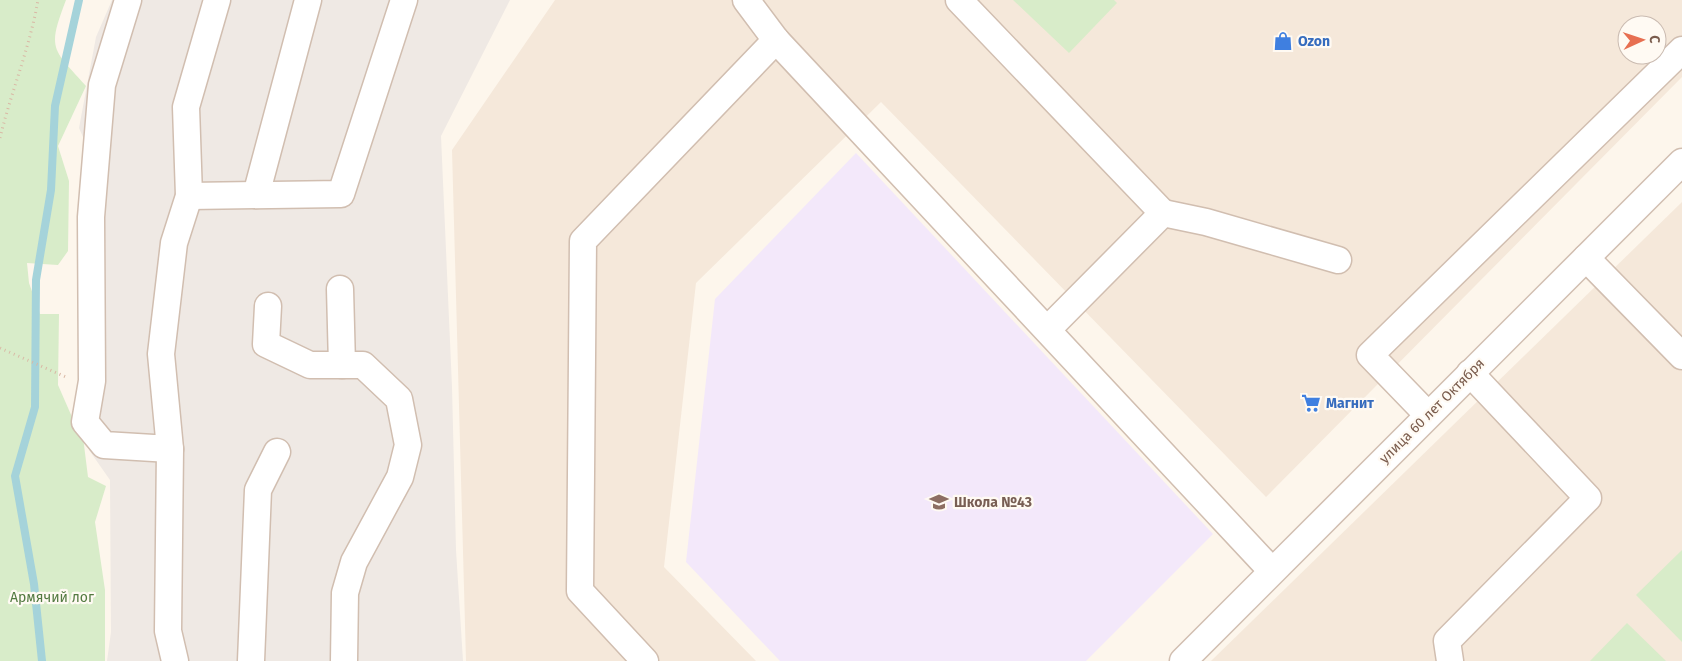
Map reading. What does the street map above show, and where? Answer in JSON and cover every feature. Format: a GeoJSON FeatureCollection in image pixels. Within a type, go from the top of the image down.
{"type":"FeatureCollection","features":[{"type":"Feature","properties":{"kind":"street"},"geometry":{"type":"LineString","coordinates":[[128,0],[102,85],[91,217],[92,381],[85,422],[104,444],[170,449]]}},
{"type":"Feature","properties":{"kind":"street"},"geometry":{"type":"LineString","coordinates":[[175,661],[168,631],[170,449],[161,354],[174,242],[190,196],[186,107],[217,0]]}},
{"type":"Feature","properties":{"kind":"street"},"geometry":{"type":"LineString","coordinates":[[256,195],[308,0]]}},
{"type":"Feature","properties":{"kind":"street"},"geometry":{"type":"LineString","coordinates":[[190,196],[340,194],[404,0]]}},
{"type":"Feature","properties":{"kind":"street"},"geometry":{"type":"LineString","coordinates":[[746,0],[776,40],[1048,328],[1272,571]]}},
{"type":"Feature","properties":{"kind":"street"},"geometry":{"type":"LineString","coordinates":[[959,0],[1163,214],[1206,222],[1338,260]]}},
{"type":"Feature","properties":{"kind":"street"},"geometry":{"type":"LineString","coordinates":[[645,661],[580,591],[582,241],[776,40]]}},
{"type":"Feature","properties":{"kind":"street"},"geometry":{"type":"LineString","coordinates":[[1428,415],[1370,355],[1682,50]]}},
{"type":"Feature","properties":{"kind":"street","name":"улица 60 лет Октября"},"geometry":{"type":"LineString","coordinates":[[1184,661],[1682,162]]}},
{"type":"Feature","properties":{"kind":"street"},"geometry":{"type":"LineString","coordinates":[[1048,328],[1163,214]]}},
{"type":"Feature","properties":{"kind":"street"},"geometry":{"type":"LineString","coordinates":[[1586,258],[1682,356]]}},
{"type":"Feature","properties":{"kind":"street"},"geometry":{"type":"LineString","coordinates":[[340,289],[342,365]]}},
{"type":"Feature","properties":{"kind":"street"},"geometry":{"type":"LineString","coordinates":[[268,306],[266,344],[310,365],[363,365],[399,399],[408,444],[400,477],[354,562],[345,593],[344,661]]}},
{"type":"Feature","properties":{"kind":"street"},"geometry":{"type":"LineString","coordinates":[[1450,661],[1447,641],[1588,498],[1470,373]]}},
{"type":"Feature","properties":{"kind":"street"},"geometry":{"type":"LineString","coordinates":[[250,661],[258,490],[277,452]]}},
{"type":"Feature","properties":{"kind":"path"},"geometry":{"type":"LineString","coordinates":[[0,138],[9,100],[34,22],[38,0]]}},
{"type":"Feature","properties":{"kind":"path"},"geometry":{"type":"LineString","coordinates":[[0,348],[55,373]]}},
{"type":"Feature","properties":{"kind":"shaded area"},"geometry":{"type":"Polygon","coordinates":[[[112,0],[510,0],[441,136],[452,387],[456,550],[463,661],[107,661],[111,632],[110,480],[89,450],[91,278],[100,175],[79,128],[96,37],[112,0]]]}},
{"type":"Feature","properties":{"kind":"shaded area"},"geometry":{"type":"Polygon","coordinates":[[[555,0],[1682,0],[1682,77],[1266,497],[881,102],[696,283],[664,567],[756,661],[466,661],[452,150],[555,0]]]}},
{"type":"Feature","properties":{"kind":"shaded area"},"geometry":{"type":"Polygon","coordinates":[[[856,153],[1213,534],[1086,661],[780,661],[686,562],[715,299],[856,153]]]}},
{"type":"Feature","properties":{"kind":"shaded area"},"geometry":{"type":"Polygon","coordinates":[[[1682,202],[1682,661],[1211,661],[1682,202]]]}},
{"type":"Feature","properties":{"kind":"green space","name":"Армячий лог"},"geometry":{"type":"Polygon","coordinates":[[[0,0],[66,0],[56,29],[56,48],[66,64],[86,86],[58,146],[69,181],[68,251],[58,265],[27,263],[29,283],[40,314],[59,314],[58,385],[72,417],[82,429],[88,477],[106,486],[95,522],[105,590],[105,661],[0,661],[0,0]]]}},
{"type":"Feature","properties":{"kind":"green space"},"geometry":{"type":"Polygon","coordinates":[[[1013,0],[1114,0],[1117,3],[1069,53],[1013,0]]]}},
{"type":"Feature","properties":{"kind":"green space"},"geometry":{"type":"Polygon","coordinates":[[[1682,550],[1682,642],[1636,595],[1682,550]]]}},
{"type":"Feature","properties":{"kind":"green space"},"geometry":{"type":"Polygon","coordinates":[[[1627,623],[1666,661],[1590,661],[1627,623]]]}},
{"type":"Feature","properties":{"kind":"waterway"},"geometry":{"type":"LineString","coordinates":[[42,661],[34,584],[15,476],[35,407],[36,280],[51,190],[55,106],[79,0]]}},
{"type":"Feature","properties":{"kind":"place","name":"Ozon"},"geometry":{"type":"Point","coordinates":[1283,41]}},
{"type":"Feature","properties":{"kind":"place","name":"Магнит"},"geometry":{"type":"Point","coordinates":[1311,403]}},
{"type":"Feature","properties":{"kind":"place","name":"Школа №43"},"geometry":{"type":"Point","coordinates":[939,502]}}]}
